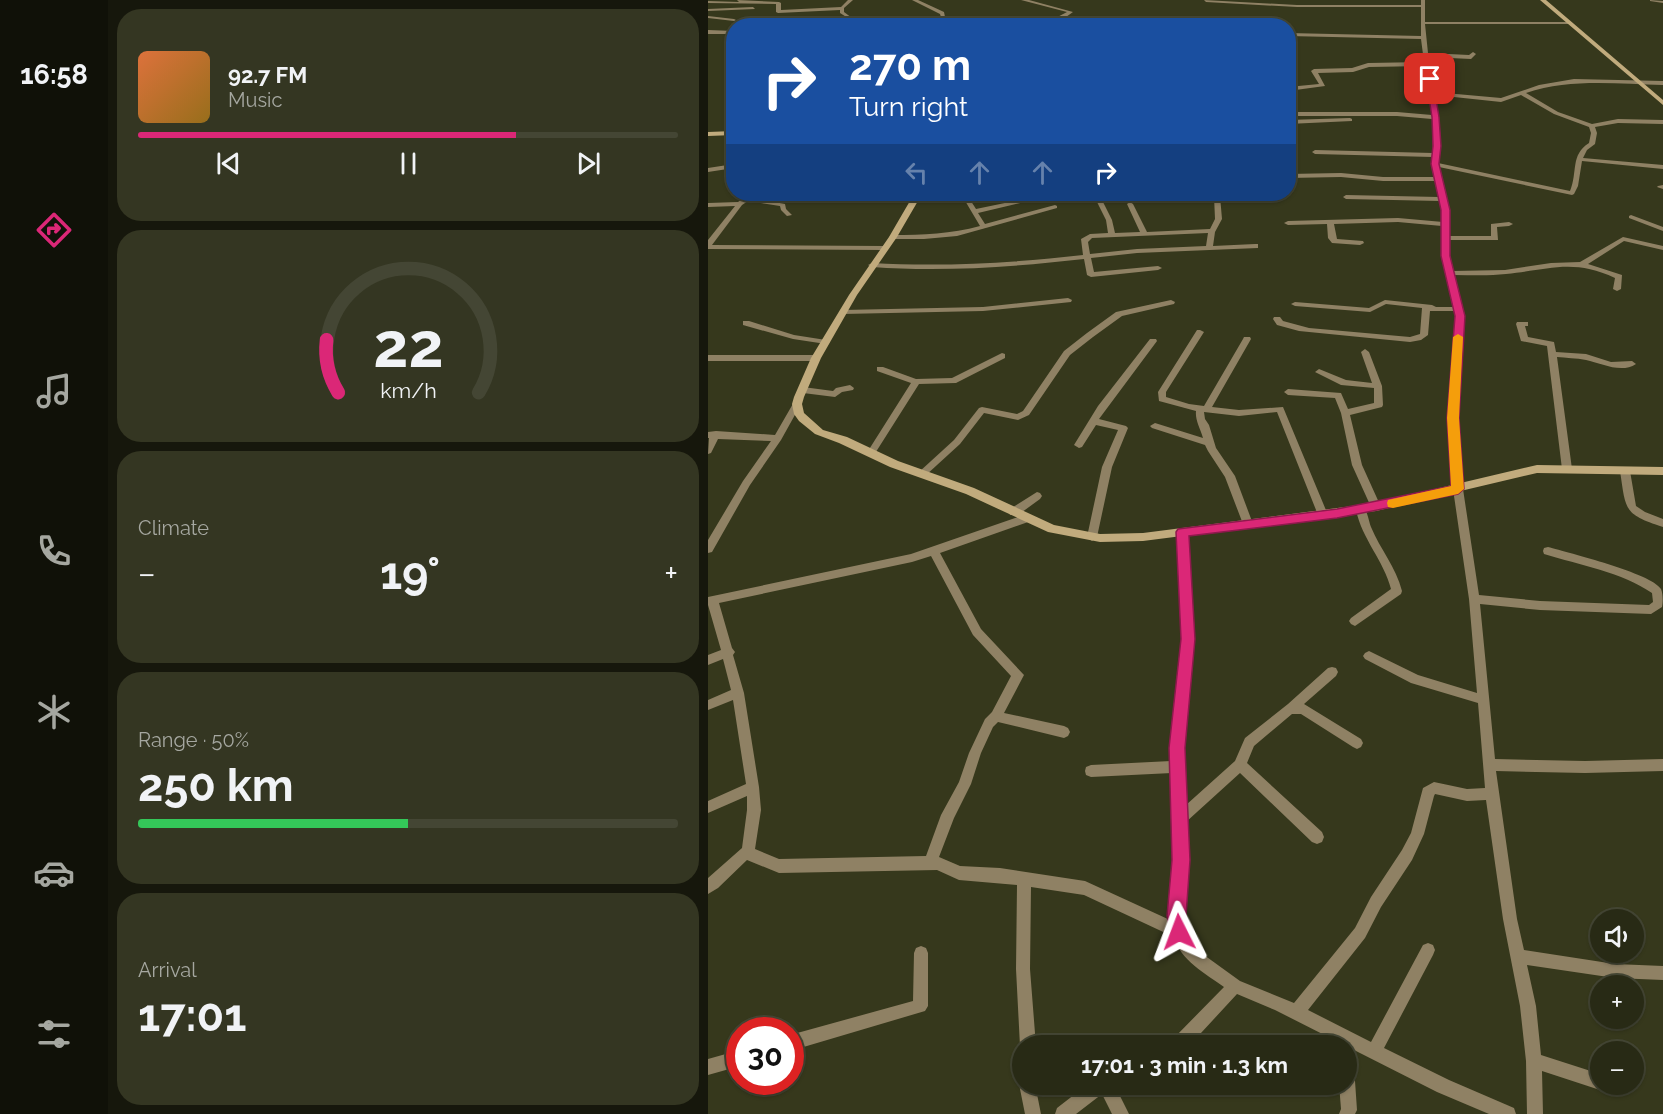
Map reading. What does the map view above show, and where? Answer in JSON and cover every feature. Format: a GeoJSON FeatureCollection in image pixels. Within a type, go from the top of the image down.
{"type":"FeatureCollection","features":[{"type":"Feature","properties":{"kind":"street"},"geometry":{"type":"LineString","coordinates":[[708,10],[779,10],[778,12],[842,9],[851,0]]}},
{"type":"Feature","properties":{"kind":"street"},"geometry":{"type":"LineString","coordinates":[[914,0],[942,13],[943,18]]}},
{"type":"Feature","properties":{"kind":"street"},"geometry":{"type":"LineString","coordinates":[[1023,0],[1071,12],[1060,18]]}},
{"type":"Feature","properties":{"kind":"street"},"geometry":{"type":"LineString","coordinates":[[1041,4],[1051,0]]}},
{"type":"Feature","properties":{"kind":"street"},"geometry":{"type":"LineString","coordinates":[[1544,0],[1567,0]]}},
{"type":"Feature","properties":{"kind":"street"},"geometry":{"type":"LineString","coordinates":[[1544,0],[1663,103]]}},
{"type":"Feature","properties":{"kind":"street"},"geometry":{"type":"LineString","coordinates":[[1652,0],[1663,2]]}},
{"type":"Feature","properties":{"kind":"street"},"geometry":{"type":"LineString","coordinates":[[1206,1],[1297,6],[1423,3],[1424,39],[1435,117],[1435,164],[1444,199],[1447,224],[1446,256],[1459,309],[1453,418],[1458,489],[1474,599],[1492,794],[1510,919],[1528,1006],[1534,1061],[1535,1114]]}},
{"type":"Feature","properties":{"kind":"street"},"geometry":{"type":"LineString","coordinates":[[708,2],[776,2],[779,3],[779,10]]}},
{"type":"Feature","properties":{"kind":"street"},"geometry":{"type":"LineString","coordinates":[[842,9],[842,12],[850,18]]}},
{"type":"Feature","properties":{"kind":"street"},"geometry":{"type":"LineString","coordinates":[[708,17],[726,19]]}},
{"type":"Feature","properties":{"kind":"street"},"geometry":{"type":"LineString","coordinates":[[1424,22],[1570,23]]}},
{"type":"Feature","properties":{"kind":"street"},"geometry":{"type":"LineString","coordinates":[[708,32],[726,33]]}},
{"type":"Feature","properties":{"kind":"street"},"geometry":{"type":"LineString","coordinates":[[1296,34],[1424,39]]}},
{"type":"Feature","properties":{"kind":"street"},"geometry":{"type":"LineString","coordinates":[[1427,55],[1471,57],[1473,54]]}},
{"type":"Feature","properties":{"kind":"street"},"geometry":{"type":"LineString","coordinates":[[1296,88],[1323,85],[1314,71],[1353,70],[1360,69],[1361,65],[1428,64]]}},
{"type":"Feature","properties":{"kind":"street"},"geometry":{"type":"LineString","coordinates":[[1431,93],[1502,100],[1541,86],[1574,81],[1663,83]]}},
{"type":"Feature","properties":{"kind":"street"},"geometry":{"type":"LineString","coordinates":[[1523,94],[1556,113],[1592,126],[1618,121],[1663,122]]}},
{"type":"Feature","properties":{"kind":"street"},"geometry":{"type":"LineString","coordinates":[[1296,114],[1435,117]]}},
{"type":"Feature","properties":{"kind":"street"},"geometry":{"type":"LineString","coordinates":[[1296,122],[1419,115]]}},
{"type":"Feature","properties":{"kind":"street"},"geometry":{"type":"LineString","coordinates":[[1435,164],[1572,193],[1577,186],[1578,159],[1584,148],[1592,144],[1594,133],[1592,126]]}},
{"type":"Feature","properties":{"kind":"street"},"geometry":{"type":"LineString","coordinates":[[708,134],[726,133]]}},
{"type":"Feature","properties":{"kind":"street"},"geometry":{"type":"LineString","coordinates":[[1315,152],[1436,155]]}},
{"type":"Feature","properties":{"kind":"street"},"geometry":{"type":"LineString","coordinates":[[1578,159],[1663,167]]}},
{"type":"Feature","properties":{"kind":"street"},"geometry":{"type":"LineString","coordinates":[[708,170],[726,167]]}},
{"type":"Feature","properties":{"kind":"street"},"geometry":{"type":"LineString","coordinates":[[1296,176],[1437,179]]}},
{"type":"Feature","properties":{"kind":"street"},"geometry":{"type":"LineString","coordinates":[[1346,197],[1444,199]]}},
{"type":"Feature","properties":{"kind":"street"},"geometry":{"type":"LineString","coordinates":[[708,205],[733,201]]}},
{"type":"Feature","properties":{"kind":"street"},"geometry":{"type":"LineString","coordinates":[[708,246],[744,201]]}},
{"type":"Feature","properties":{"kind":"street"},"geometry":{"type":"LineString","coordinates":[[758,201],[783,205],[783,209],[789,215]]}},
{"type":"Feature","properties":{"kind":"street"},"geometry":{"type":"LineString","coordinates":[[709,545],[755,468],[778,438],[797,404],[816,358],[872,266],[893,237],[913,201]]}},
{"type":"Feature","properties":{"kind":"street"},"geometry":{"type":"LineString","coordinates":[[968,201],[984,227]]}},
{"type":"Feature","properties":{"kind":"street"},"geometry":{"type":"LineString","coordinates":[[974,212],[1024,201]]}},
{"type":"Feature","properties":{"kind":"street"},"geometry":{"type":"LineString","coordinates":[[1100,201],[1109,220],[1112,235]]}},
{"type":"Feature","properties":{"kind":"street"},"geometry":{"type":"LineString","coordinates":[[1158,268],[1092,275],[1089,271],[1085,238],[1212,231],[1218,226],[1219,221],[1220,211],[1217,201]]}},
{"type":"Feature","properties":{"kind":"street"},"geometry":{"type":"LineString","coordinates":[[1130,204],[1144,233]]}},
{"type":"Feature","properties":{"kind":"street"},"geometry":{"type":"LineString","coordinates":[[893,237],[946,236],[1055,207]]}},
{"type":"Feature","properties":{"kind":"street"},"geometry":{"type":"LineString","coordinates":[[1631,218],[1663,229]]}},
{"type":"Feature","properties":{"kind":"street"},"geometry":{"type":"LineString","coordinates":[[1288,223],[1398,220],[1447,224]]}},
{"type":"Feature","properties":{"kind":"street"},"geometry":{"type":"LineString","coordinates":[[1330,222],[1332,238],[1335,241],[1360,243]]}},
{"type":"Feature","properties":{"kind":"street"},"geometry":{"type":"LineString","coordinates":[[1446,238],[1495,238],[1493,225],[1509,224]]}},
{"type":"Feature","properties":{"kind":"street"},"geometry":{"type":"LineString","coordinates":[[1209,248],[1212,231]]}},
{"type":"Feature","properties":{"kind":"street"},"geometry":{"type":"LineString","coordinates":[[1582,264],[1623,239],[1663,249]]}},
{"type":"Feature","properties":{"kind":"street"},"geometry":{"type":"LineString","coordinates":[[708,246],[884,248]]}},
{"type":"Feature","properties":{"kind":"street"},"geometry":{"type":"LineString","coordinates":[[872,266],[1014,264],[1137,251],[1255,246]]}},
{"type":"Feature","properties":{"kind":"street"},"geometry":{"type":"LineString","coordinates":[[1450,273],[1512,271],[1551,265],[1582,264],[1616,275],[1619,278],[1617,289]]}},
{"type":"Feature","properties":{"kind":"street"},"geometry":{"type":"LineString","coordinates":[[843,312],[983,309],[1068,300]]}},
{"type":"Feature","properties":{"kind":"street"},"geometry":{"type":"LineString","coordinates":[[922,474],[957,442],[982,410],[1018,417],[1026,413],[1067,353],[1116,315],[1171,302]]}},
{"type":"Feature","properties":{"kind":"street"},"geometry":{"type":"LineString","coordinates":[[1295,304],[1370,310],[1385,302],[1459,309]]}},
{"type":"Feature","properties":{"kind":"street"},"geometry":{"type":"LineString","coordinates":[[1277,319],[1280,324],[1301,331],[1413,339],[1424,335],[1425,309],[1432,307]]}},
{"type":"Feature","properties":{"kind":"street"},"geometry":{"type":"LineString","coordinates":[[746,323],[793,337],[826,342]]}},
{"type":"Feature","properties":{"kind":"street"},"geometry":{"type":"LineString","coordinates":[[1525,324],[1521,324],[1522,338],[1550,342],[1554,354],[1567,470]]}},
{"type":"Feature","properties":{"kind":"street"},"geometry":{"type":"LineString","coordinates":[[1200,332],[1161,394],[1162,399],[1239,413],[1280,410],[1323,515]]}},
{"type":"Feature","properties":{"kind":"street"},"geometry":{"type":"LineString","coordinates":[[1247,339],[1238,360],[1204,408],[1200,419],[1213,453],[1233,483],[1248,524]]}},
{"type":"Feature","properties":{"kind":"street"},"geometry":{"type":"LineString","coordinates":[[1079,445],[1093,420],[1153,341]]}},
{"type":"Feature","properties":{"kind":"street"},"geometry":{"type":"LineString","coordinates":[[1345,413],[1354,409],[1378,406],[1380,399],[1378,386],[1365,352]]}},
{"type":"Feature","properties":{"kind":"street"},"geometry":{"type":"LineString","coordinates":[[1554,354],[1586,357],[1610,365],[1632,364]]}},
{"type":"Feature","properties":{"kind":"street"},"geometry":{"type":"LineString","coordinates":[[880,369],[917,381],[953,381],[1002,356]]}},
{"type":"Feature","properties":{"kind":"street"},"geometry":{"type":"LineString","coordinates":[[708,358],[816,358]]}},
{"type":"Feature","properties":{"kind":"street"},"geometry":{"type":"LineString","coordinates":[[1319,372],[1344,383],[1378,386]]}},
{"type":"Feature","properties":{"kind":"street"},"geometry":{"type":"LineString","coordinates":[[871,453],[917,381]]}},
{"type":"Feature","properties":{"kind":"street"},"geometry":{"type":"LineString","coordinates":[[802,390],[835,394],[839,390],[850,388]]}},
{"type":"Feature","properties":{"kind":"street"},"geometry":{"type":"LineString","coordinates":[[1288,392],[1338,395],[1345,413],[1357,465],[1376,507]]}},
{"type":"Feature","properties":{"kind":"street"},"geometry":{"type":"LineString","coordinates":[[797,404],[803,420],[819,432],[970,491],[1052,529],[1092,537],[1143,537],[1361,510],[1458,489],[1526,471],[1663,471]]}},
{"type":"Feature","properties":{"kind":"street"},"geometry":{"type":"LineString","coordinates":[[1092,537],[1107,467],[1123,428],[1093,420]]}},
{"type":"Feature","properties":{"kind":"street"},"geometry":{"type":"LineString","coordinates":[[1155,426],[1210,443]]}},
{"type":"Feature","properties":{"kind":"street"},"geometry":{"type":"LineString","coordinates":[[708,451],[712,435],[778,438]]}},
{"type":"Feature","properties":{"kind":"street"},"geometry":{"type":"LineString","coordinates":[[1624,471],[1631,509],[1637,515],[1663,523]]}},
{"type":"Feature","properties":{"kind":"street"},"geometry":{"type":"LineString","coordinates":[[1014,512],[1037,496]]}},
{"type":"Feature","properties":{"kind":"street"},"geometry":{"type":"LineString","coordinates":[[1355,621],[1397,591],[1393,575],[1375,545],[1361,510]]}},
{"type":"Feature","properties":{"kind":"street"},"geometry":{"type":"LineString","coordinates":[[748,852],[754,810],[753,787],[729,652],[710,601],[934,552],[1027,518]]}},
{"type":"Feature","properties":{"kind":"street"},"geometry":{"type":"LineString","coordinates":[[1182,532],[1188,639],[1179,721],[1181,860],[1176,916],[1179,932],[1182,941],[1199,960],[1235,986],[1296,1012],[1333,1035]]}},
{"type":"Feature","properties":{"kind":"street"},"geometry":{"type":"LineString","coordinates":[[1474,599],[1510,604],[1635,610],[1651,610],[1658,604],[1659,595],[1656,590],[1638,580],[1548,550]]}},
{"type":"Feature","properties":{"kind":"street"},"geometry":{"type":"LineString","coordinates":[[930,862],[948,815],[969,775],[975,753],[989,723],[996,716],[1018,674],[976,632],[934,552]]}},
{"type":"Feature","properties":{"kind":"street"},"geometry":{"type":"LineString","coordinates":[[708,660],[729,652]]}},
{"type":"Feature","properties":{"kind":"street"},"geometry":{"type":"LineString","coordinates":[[1369,656],[1415,679],[1484,700]]}},
{"type":"Feature","properties":{"kind":"street"},"geometry":{"type":"LineString","coordinates":[[1179,820],[1240,765],[1249,742],[1332,672]]}},
{"type":"Feature","properties":{"kind":"street"},"geometry":{"type":"LineString","coordinates":[[708,705],[738,693]]}},
{"type":"Feature","properties":{"kind":"street"},"geometry":{"type":"LineString","coordinates":[[1293,707],[1303,710],[1357,743]]}},
{"type":"Feature","properties":{"kind":"street"},"geometry":{"type":"LineString","coordinates":[[996,716],[1064,732]]}},
{"type":"Feature","properties":{"kind":"street"},"geometry":{"type":"LineString","coordinates":[[1240,765],[1317,837]]}},
{"type":"Feature","properties":{"kind":"street"},"geometry":{"type":"LineString","coordinates":[[1491,765],[1585,767],[1663,765]]}},
{"type":"Feature","properties":{"kind":"street"},"geometry":{"type":"LineString","coordinates":[[1091,771],[1178,767]]}},
{"type":"Feature","properties":{"kind":"street"},"geometry":{"type":"LineString","coordinates":[[708,807],[753,787]]}},
{"type":"Feature","properties":{"kind":"street"},"geometry":{"type":"LineString","coordinates":[[1296,1012],[1360,933],[1376,902],[1407,855],[1417,834],[1428,792],[1434,788],[1467,795],[1492,794]]}},
{"type":"Feature","properties":{"kind":"street"},"geometry":{"type":"LineString","coordinates":[[708,887],[728,871],[740,854],[748,852],[779,866],[930,862],[938,863],[959,873],[1000,875],[1084,888],[1179,932]]}},
{"type":"Feature","properties":{"kind":"street"},"geometry":{"type":"LineString","coordinates":[[1024,879],[1023,969],[1027,1035]]}},
{"type":"Feature","properties":{"kind":"street"},"geometry":{"type":"LineString","coordinates":[[1375,1050],[1428,950]]}},
{"type":"Feature","properties":{"kind":"street"},"geometry":{"type":"LineString","coordinates":[[804,1039],[920,1006],[921,953]]}},
{"type":"Feature","properties":{"kind":"street"},"geometry":{"type":"LineString","coordinates":[[1518,956],[1615,971],[1663,973]]}},
{"type":"Feature","properties":{"kind":"street"},"geometry":{"type":"LineString","coordinates":[[1188,1035],[1235,986]]}},
{"type":"Feature","properties":{"kind":"street"},"geometry":{"type":"LineString","coordinates":[[1357,1045],[1375,1050],[1443,1086],[1508,1114]]}},
{"type":"Feature","properties":{"kind":"street"},"geometry":{"type":"LineString","coordinates":[[1534,1061],[1590,1079]]}},
{"type":"Feature","properties":{"kind":"street"},"geometry":{"type":"LineString","coordinates":[[708,1066],[726,1062]]}},
{"type":"Feature","properties":{"kind":"street"},"geometry":{"type":"LineString","coordinates":[[1030,1095],[1034,1114]]}},
{"type":"Feature","properties":{"kind":"street"},"geometry":{"type":"LineString","coordinates":[[1063,1114],[1089,1095]]}},
{"type":"Feature","properties":{"kind":"street"},"geometry":{"type":"LineString","coordinates":[[1110,1095],[1121,1114]]}},
{"type":"Feature","properties":{"kind":"street"},"geometry":{"type":"LineString","coordinates":[[1347,1114],[1348,1095]]}},
{"type":"Feature","properties":{"kind":"slow traffic"},"geometry":{"type":"LineString","coordinates":[[1393,503],[1458,489],[1453,418],[1458,337]]}},
{"type":"Feature","properties":{"kind":"route"},"geometry":{"type":"LineString","coordinates":[[1179,932],[1176,916],[1181,860],[1177,748],[1188,639],[1182,532],[1376,507],[1458,489],[1453,418],[1460,316],[1446,256],[1447,221],[1435,164],[1437,146],[1430,79]]}}]}
